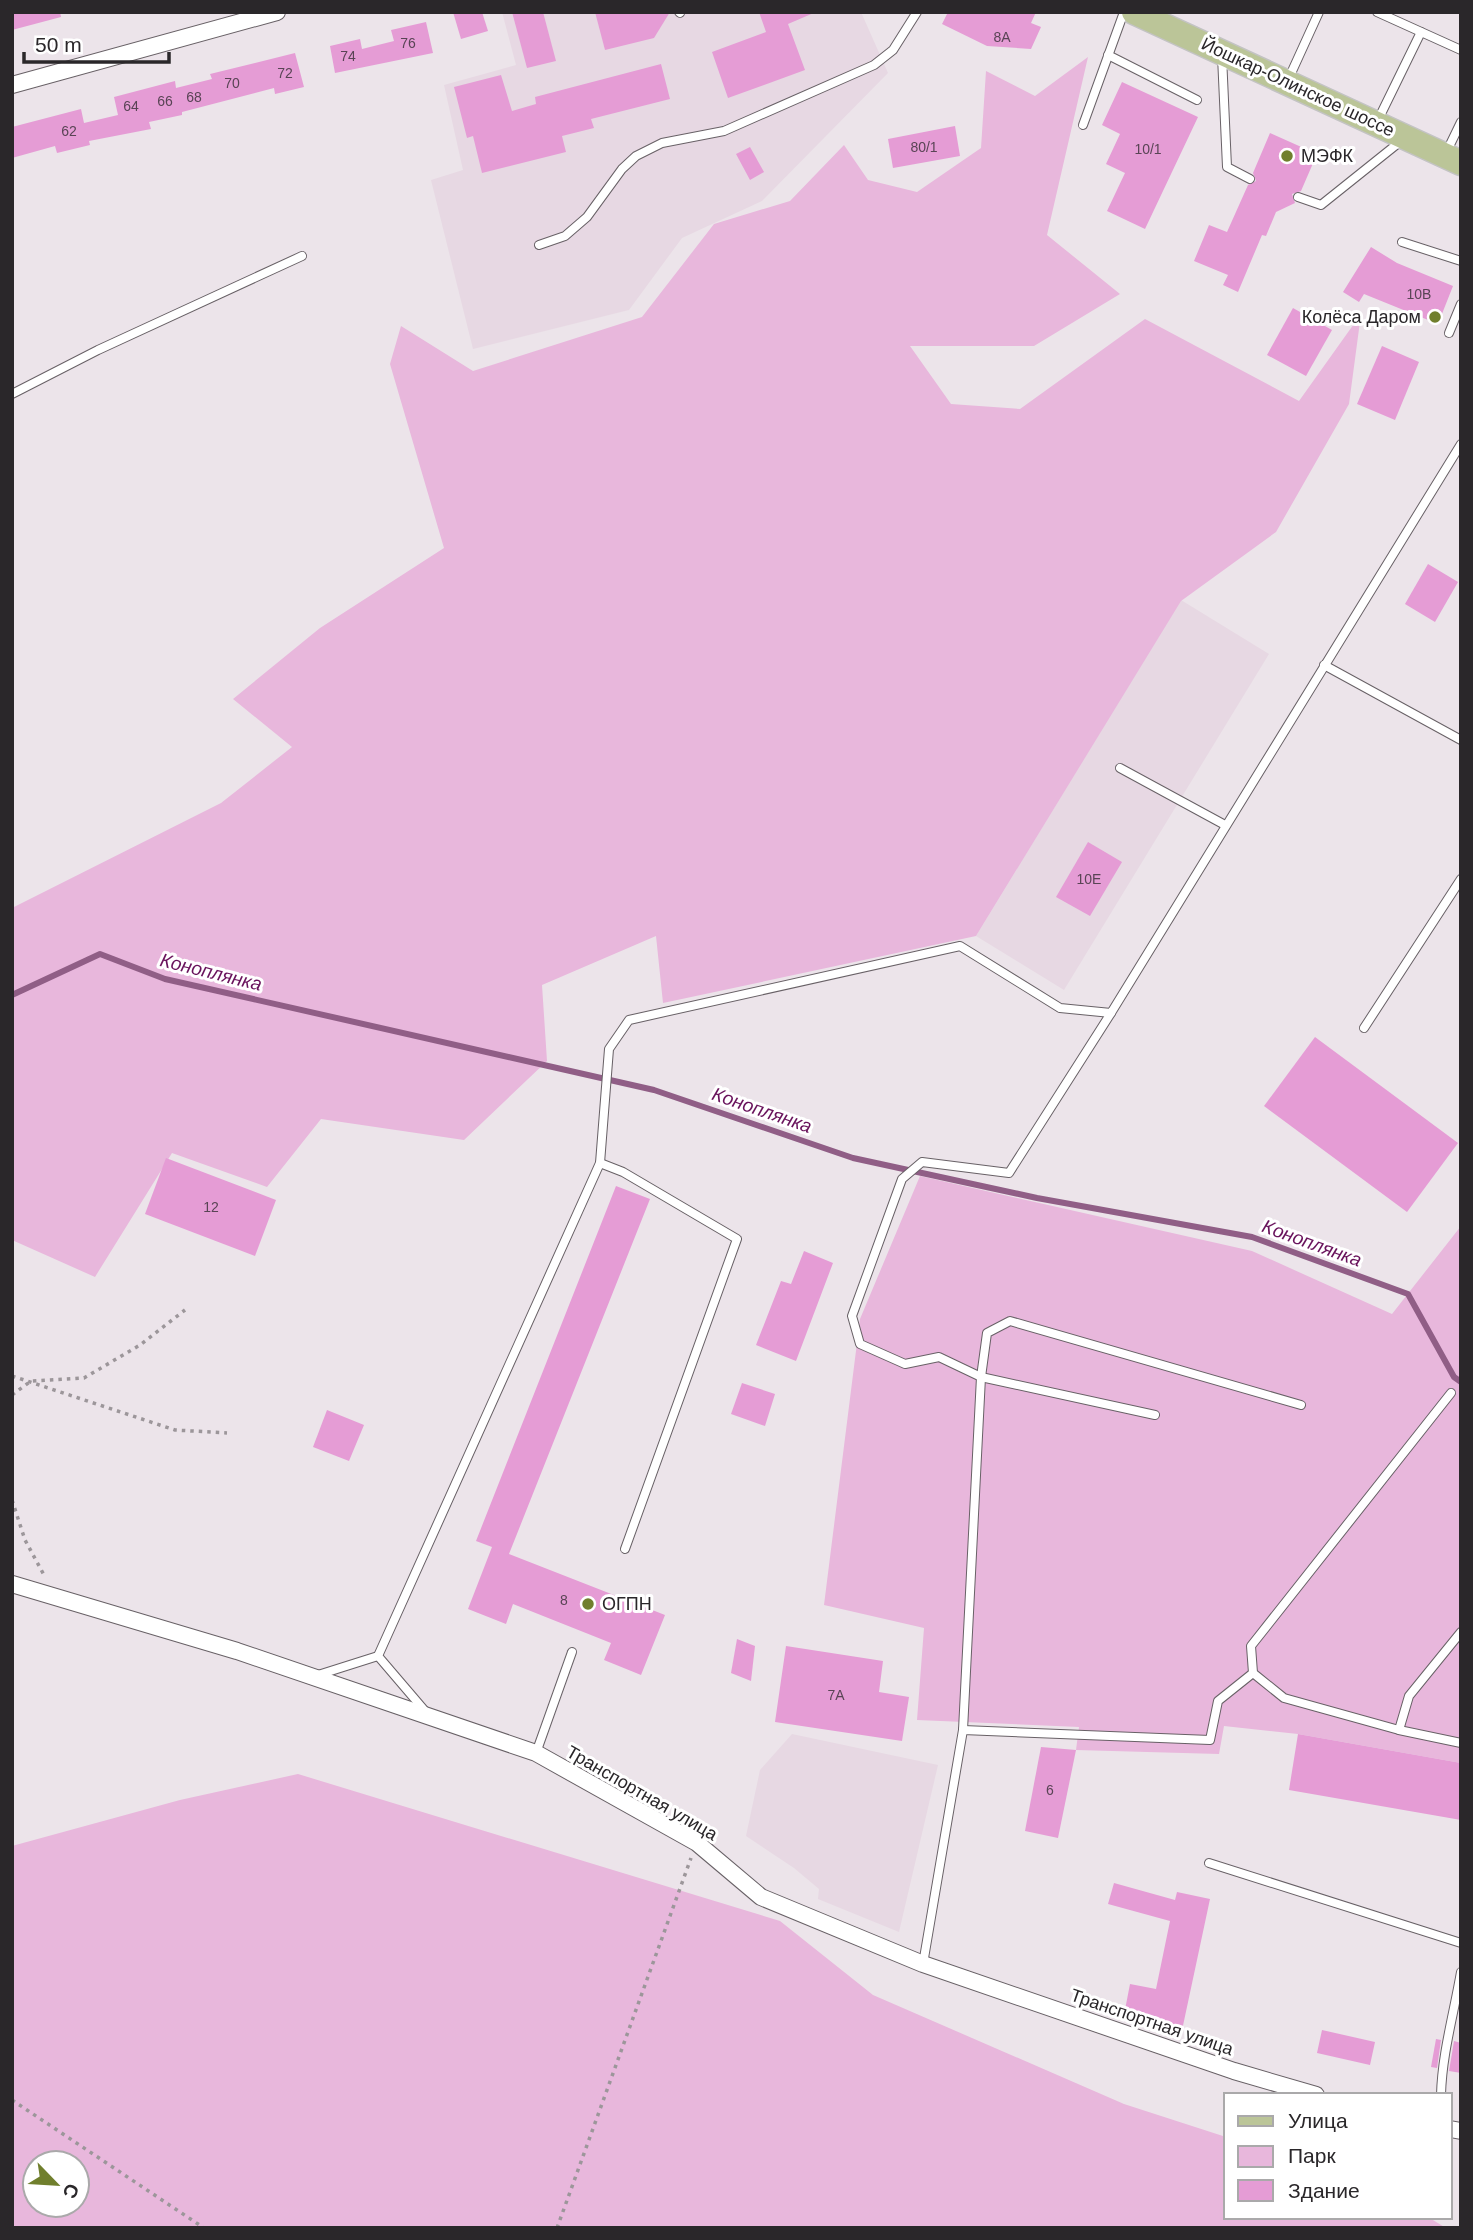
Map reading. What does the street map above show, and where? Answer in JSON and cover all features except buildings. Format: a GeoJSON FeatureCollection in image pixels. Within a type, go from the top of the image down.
{"type":"FeatureCollection","features":[{"type":"Feature","properties":{"kind":"main road","name":"Йошкар-Олинское шоссе"},"geometry":{"type":"LineString","coordinates":[[1134,12],[1453,160]]}},
{"type":"Feature","properties":{"kind":"street"},"geometry":{"type":"LineString","coordinates":[[12,85],[277,12]]}},
{"type":"Feature","properties":{"kind":"street","name":"Транспортная улица"},"geometry":{"type":"LineString","coordinates":[[12,1584],[53,1594],[314,1676],[536,1754],[697,1843],[761,1897],[923,1964],[1234,2071],[1309,2093]]}},
{"type":"Feature","properties":{"kind":"lane"},"geometry":{"type":"LineString","coordinates":[[539,245],[565,236],[587,218],[622,169],[636,156],[662,143],[724,131],[874,65],[893,50],[917,12]]}},
{"type":"Feature","properties":{"kind":"lane"},"geometry":{"type":"LineString","coordinates":[[1083,125],[1124,12]]}},
{"type":"Feature","properties":{"kind":"lane"},"geometry":{"type":"LineString","coordinates":[[1287,82],[1319,12]]}},
{"type":"Feature","properties":{"kind":"lane"},"geometry":{"type":"LineString","coordinates":[[1377,12],[1461,50]]}},
{"type":"Feature","properties":{"kind":"lane"},"geometry":{"type":"LineString","coordinates":[[1377,124],[1421,32]]}},
{"type":"Feature","properties":{"kind":"lane"},"geometry":{"type":"LineString","coordinates":[[1222,52],[1227,167],[1250,179]]}},
{"type":"Feature","properties":{"kind":"lane"},"geometry":{"type":"LineString","coordinates":[[1108,55],[1197,100]]}},
{"type":"Feature","properties":{"kind":"lane"},"geometry":{"type":"LineString","coordinates":[[1453,160],[1461,122]]}},
{"type":"Feature","properties":{"kind":"lane"},"geometry":{"type":"LineString","coordinates":[[1298,197],[1321,205],[1406,137]]}},
{"type":"Feature","properties":{"kind":"lane"},"geometry":{"type":"LineString","coordinates":[[1402,242],[1461,261]]}},
{"type":"Feature","properties":{"kind":"lane"},"geometry":{"type":"LineString","coordinates":[[12,394],[98,350],[302,256]]}},
{"type":"Feature","properties":{"kind":"lane"},"geometry":{"type":"LineString","coordinates":[[1449,333],[1461,304]]}},
{"type":"Feature","properties":{"kind":"lane"},"geometry":{"type":"LineString","coordinates":[[1154,1415],[981,1377],[939,1357],[905,1364],[860,1344],[852,1316],[902,1179],[922,1162],[1009,1173],[1111,1013],[1461,444]]}},
{"type":"Feature","properties":{"kind":"lane"},"geometry":{"type":"LineString","coordinates":[[1324,665],[1461,740]]}},
{"type":"Feature","properties":{"kind":"lane"},"geometry":{"type":"LineString","coordinates":[[1120,768],[1225,825]]}},
{"type":"Feature","properties":{"kind":"lane"},"geometry":{"type":"LineString","coordinates":[[1364,1028],[1461,879]]}},
{"type":"Feature","properties":{"kind":"lane"},"geometry":{"type":"LineString","coordinates":[[314,1676],[378,1656],[600,1163],[609,1049],[629,1020],[960,946],[1060,1008],[1111,1013]]}},
{"type":"Feature","properties":{"kind":"lane"},"geometry":{"type":"LineString","coordinates":[[600,1163],[623,1172],[737,1238],[625,1549]]}},
{"type":"Feature","properties":{"kind":"lane"},"geometry":{"type":"LineString","coordinates":[[923,1964],[963,1730],[981,1377],[987,1334],[1010,1321],[1301,1405]]}},
{"type":"Feature","properties":{"kind":"lane"},"geometry":{"type":"LineString","coordinates":[[1451,1393],[1251,1646],[1253,1673],[1284,1698],[1399,1730],[1461,1743]]}},
{"type":"Feature","properties":{"kind":"lane"},"geometry":{"type":"LineString","coordinates":[[1399,1730],[1409,1696],[1461,1632]]}},
{"type":"Feature","properties":{"kind":"lane"},"geometry":{"type":"LineString","coordinates":[[536,1754],[572,1652]]}},
{"type":"Feature","properties":{"kind":"lane"},"geometry":{"type":"LineString","coordinates":[[378,1656],[428,1714]]}},
{"type":"Feature","properties":{"kind":"lane"},"geometry":{"type":"LineString","coordinates":[[963,1730],[1210,1740],[1217,1701],[1253,1673]]}},
{"type":"Feature","properties":{"kind":"lane"},"geometry":{"type":"LineString","coordinates":[[1209,1863],[1461,1943]]}},
{"type":"Feature","properties":{"kind":"lane"},"geometry":{"type":"LineString","coordinates":[[1441,2093],[1441,2069],[1450,2040],[1461,1972]]}},
{"type":"Feature","properties":{"kind":"path"},"geometry":{"type":"LineString","coordinates":[[12,1395],[31,1381],[84,1378],[140,1345],[185,1310]]}},
{"type":"Feature","properties":{"kind":"path"},"geometry":{"type":"LineString","coordinates":[[12,1376],[175,1430],[227,1433]]}},
{"type":"Feature","properties":{"kind":"path"},"geometry":{"type":"LineString","coordinates":[[12,1500],[25,1540],[53,1594]]}},
{"type":"Feature","properties":{"kind":"path"},"geometry":{"type":"LineString","coordinates":[[557,2228],[697,1843]]}},
{"type":"Feature","properties":{"kind":"path"},"geometry":{"type":"LineString","coordinates":[[12,2101],[204,2228]]}},
{"type":"Feature","properties":{"kind":"shaded area"},"geometry":{"type":"Polygon","coordinates":[[[502,12],[861,12],[888,73],[762,201],[682,238],[629,310],[473,349],[431,180],[463,170],[444,85],[516,65],[502,12]]]}},
{"type":"Feature","properties":{"kind":"shaded area"},"geometry":{"type":"Polygon","coordinates":[[[1181,600],[1269,654],[1064,990],[976,936],[1181,600]]]}},
{"type":"Feature","properties":{"kind":"shaded area"},"geometry":{"type":"Polygon","coordinates":[[[792,1734],[938,1765],[899,1932],[818,1899],[819,1889],[794,1868],[746,1836],[760,1770],[792,1734]]]}},
{"type":"Feature","properties":{"kind":"green space"},"geometry":{"type":"Polygon","coordinates":[[[1088,57],[1047,235],[1120,294],[1034,346],[910,346],[951,404],[1020,409],[1145,319],[1299,401],[1361,314],[1349,404],[1276,532],[1181,601],[976,936],[663,1003],[656,936],[542,985],[547,1061],[464,1140],[321,1119],[267,1187],[172,1153],[95,1277],[12,1240],[12,908],[221,803],[292,747],[233,699],[320,628],[444,548],[390,364],[401,326],[473,371],[642,317],[714,224],[790,201],[844,145],[868,180],[917,192],[981,148],[986,71],[1035,96],[1088,57]]]}},
{"type":"Feature","properties":{"kind":"green space"},"geometry":{"type":"Polygon","coordinates":[[[920,1176],[1252,1251],[1392,1314],[1461,1226],[1461,1763],[1298,1734],[1224,1726],[1219,1754],[1076,1750],[1079,1727],[917,1720],[924,1628],[824,1605],[860,1319],[920,1176]]]}},
{"type":"Feature","properties":{"kind":"green space"},"geometry":{"type":"Polygon","coordinates":[[[298,1774],[780,1921],[873,1995],[1124,2104],[1224,2136],[1224,2219],[1431,2219],[1446,2228],[12,2228],[12,1846],[180,1800],[298,1774]]]}},
{"type":"Feature","properties":{"kind":"waterway","name":"Коноплянка"},"geometry":{"type":"LineString","coordinates":[[12,995],[100,954],[165,979],[654,1090],[853,1158],[1037,1198],[1252,1237],[1408,1294],[1454,1377],[1461,1382]]}},
{"type":"Feature","properties":{"kind":"place","name":"МЭФК"},"geometry":{"type":"Point","coordinates":[1287,156]}},
{"type":"Feature","properties":{"kind":"place","name":"Колёса Даром"},"geometry":{"type":"Point","coordinates":[1435,317]}},
{"type":"Feature","properties":{"kind":"place","name":"ОГПН"},"geometry":{"type":"Point","coordinates":[588,1604]}}]}
